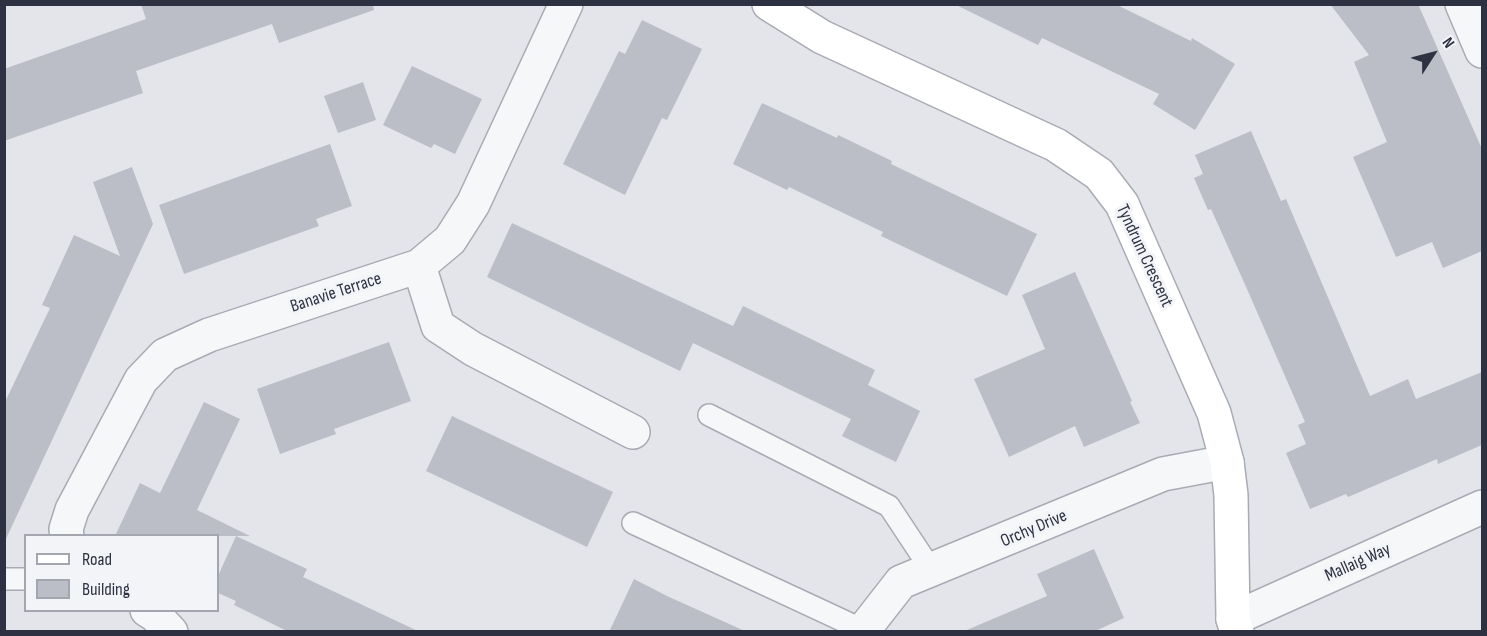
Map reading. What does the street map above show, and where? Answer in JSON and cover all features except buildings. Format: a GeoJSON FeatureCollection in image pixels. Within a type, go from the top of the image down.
{"type":"FeatureCollection","features":[{"type":"Feature","properties":{"kind":"street","name":"Banavie Terrace"},"geometry":{"type":"LineString","coordinates":[[67,534],[72,510],[141,380],[165,355],[208,335],[419,266],[450,240],[472,204],[566,4]]}},
{"type":"Feature","properties":{"kind":"street","name":"Tyndrum Crescent"},"geometry":{"type":"LineString","coordinates":[[769,4],[822,37],[1056,145],[1099,174],[1122,204],[1214,413],[1227,462],[1231,495],[1235,625]]}},
{"type":"Feature","properties":{"kind":"street"},"geometry":{"type":"LineString","coordinates":[[1462,4],[1482,51]]}},
{"type":"Feature","properties":{"kind":"street"},"geometry":{"type":"LineString","coordinates":[[419,266],[438,326],[473,349],[633,432]]}},
{"type":"Feature","properties":{"kind":"street","name":"Orchy Drive"},"geometry":{"type":"LineString","coordinates":[[862,631],[901,582],[1163,474],[1227,462]]}},
{"type":"Feature","properties":{"kind":"street","name":"Mallaig Way"},"geometry":{"type":"LineString","coordinates":[[1235,625],[1482,507]]}},
{"type":"Feature","properties":{"kind":"street"},"geometry":{"type":"LineString","coordinates":[[151,612],[171,632]]}},
{"type":"Feature","properties":{"kind":"lane"},"geometry":{"type":"LineString","coordinates":[[709,415],[889,506],[932,571]]}},
{"type":"Feature","properties":{"kind":"lane"},"geometry":{"type":"LineString","coordinates":[[633,523],[862,631]]}},
{"type":"Feature","properties":{"kind":"lane"},"geometry":{"type":"LineString","coordinates":[[4,579],[24,579]]}}]}
